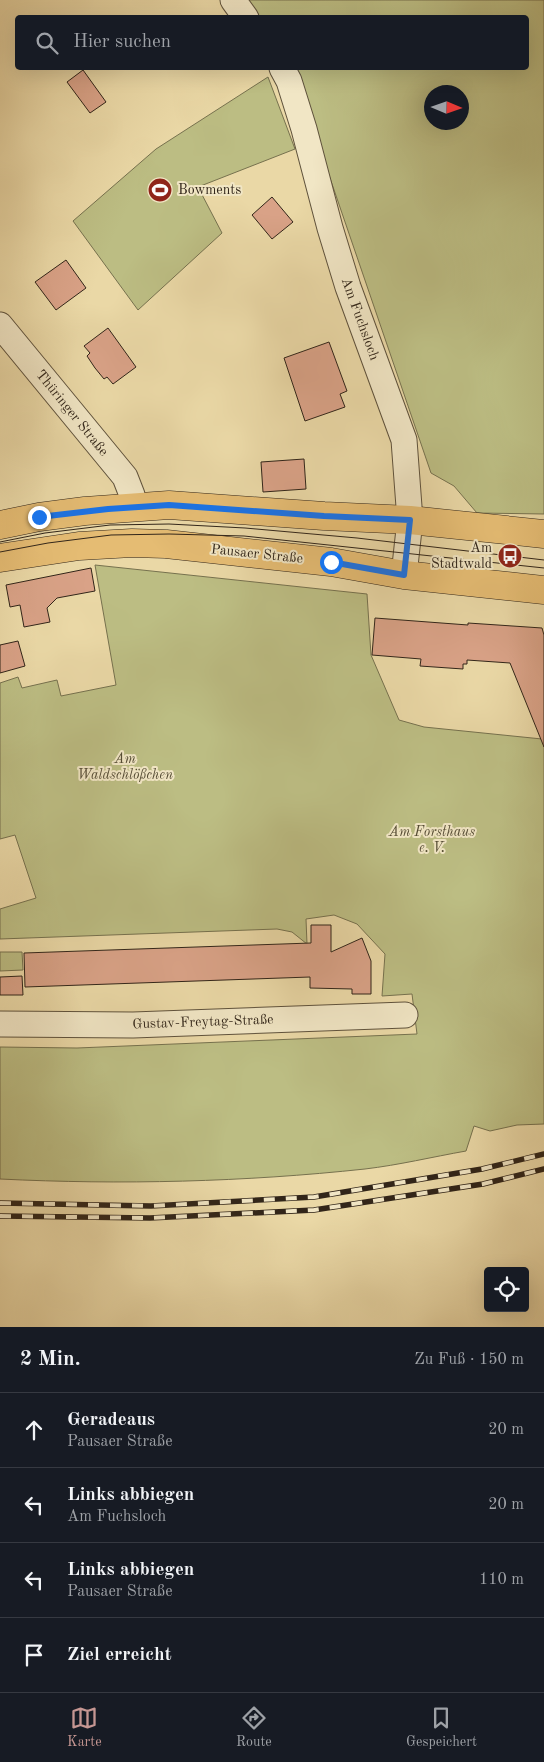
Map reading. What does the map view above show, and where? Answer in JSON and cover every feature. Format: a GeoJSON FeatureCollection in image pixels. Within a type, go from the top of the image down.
{"type":"FeatureCollection","features":[{"type":"Feature","properties":{"kind":"main road"},"geometry":{"type":"LineString","coordinates":[[0,525],[48,516],[169,505],[410,520],[544,534]]}},
{"type":"Feature","properties":{"kind":"main road","name":"Pausaer Straße"},"geometry":{"type":"LineString","coordinates":[[0,558],[78,546],[132,543],[166,544],[331,562],[404,575],[544,590]]}},
{"type":"Feature","properties":{"kind":"street"},"geometry":{"type":"LineString","coordinates":[[233,0],[244,15]]}},
{"type":"Feature","properties":{"kind":"street","name":"Am Fuchsloch"},"geometry":{"type":"LineString","coordinates":[[283,70],[304,129],[330,228],[348,287],[404,440],[410,520],[404,575]]}},
{"type":"Feature","properties":{"kind":"street","name":"Thüringer Straße"},"geometry":{"type":"LineString","coordinates":[[0,325],[124,476],[132,495],[133,507]]}},
{"type":"Feature","properties":{"kind":"street","name":"Gustav-Freytag-Straße"},"geometry":{"type":"LineString","coordinates":[[0,1024],[133,1025],[405,1015]]}},
{"type":"Feature","properties":{"kind":"green space"},"geometry":{"type":"Polygon","coordinates":[[[245,0],[544,0],[544,514],[477,513],[454,486],[431,473],[306,108],[287,70],[529,70],[529,15],[256,15],[245,0]]]}},
{"type":"Feature","properties":{"kind":"green space"},"geometry":{"type":"Polygon","coordinates":[[[268,77],[295,149],[198,187],[222,233],[138,310],[73,221],[156,149],[268,77]]]}},
{"type":"Feature","properties":{"kind":"green space","name":"Am Forsthaus e. V."},"geometry":{"type":"Polygon","coordinates":[[[95,565],[367,594],[371,655],[399,720],[424,727],[542,739],[544,742],[544,1124],[517,1125],[490,1131],[474,1126],[466,1151],[365,1169],[274,1177],[182,1181],[91,1182],[0,1179],[0,1047],[77,1048],[417,1034],[412,994],[382,996],[385,954],[357,924],[334,915],[306,919],[307,944],[292,932],[277,929],[0,939],[0,909],[36,898],[15,835],[0,839],[0,683],[18,677],[22,688],[57,680],[61,696],[116,685],[95,565]]]}},
{"type":"Feature","properties":{"kind":"green space"},"geometry":{"type":"Polygon","coordinates":[[[0,952],[22,952],[23,970],[0,971],[0,952]]]}},
{"type":"Feature","properties":{"kind":"building"},"geometry":{"type":"Polygon","coordinates":[[[83,70],[106,102],[90,113],[67,82],[83,70]]]}},
{"type":"Feature","properties":{"kind":"building"},"geometry":{"type":"Polygon","coordinates":[[[272,197],[293,222],[272,239],[252,215],[272,197]]]}},
{"type":"Feature","properties":{"kind":"building"},"geometry":{"type":"Polygon","coordinates":[[[66,260],[86,288],[56,310],[35,282],[66,260]]]}},
{"type":"Feature","properties":{"kind":"building"},"geometry":{"type":"Polygon","coordinates":[[[108,328],[136,367],[113,384],[107,377],[104,379],[95,368],[87,356],[90,353],[84,346],[108,328]]]}},
{"type":"Feature","properties":{"kind":"building"},"geometry":{"type":"Polygon","coordinates":[[[329,342],[347,391],[340,394],[345,407],[305,421],[284,358],[329,342]]]}},
{"type":"Feature","properties":{"kind":"building"},"geometry":{"type":"Polygon","coordinates":[[[304,459],[306,489],[263,492],[261,462],[304,459]]]}},
{"type":"Feature","properties":{"kind":"building"},"geometry":{"type":"Polygon","coordinates":[[[91,568],[95,591],[57,598],[47,608],[50,622],[24,627],[20,605],[10,607],[6,585],[91,568]]]}},
{"type":"Feature","properties":{"kind":"building"},"geometry":{"type":"Polygon","coordinates":[[[375,618],[542,628],[544,635],[544,747],[510,663],[467,660],[467,664],[463,664],[463,669],[420,666],[421,659],[372,655],[375,618]]]}},
{"type":"Feature","properties":{"kind":"building"},"geometry":{"type":"Polygon","coordinates":[[[18,641],[25,666],[0,673],[0,645],[18,641]]]}},
{"type":"Feature","properties":{"kind":"building"},"geometry":{"type":"Polygon","coordinates":[[[311,925],[331,925],[331,952],[362,938],[371,961],[371,994],[352,994],[352,989],[310,988],[310,977],[25,987],[24,953],[311,943],[311,925]]]}},
{"type":"Feature","properties":{"kind":"building"},"geometry":{"type":"Polygon","coordinates":[[[22,976],[23,995],[0,995],[0,977],[22,976]]]}},
{"type":"Feature","properties":{"kind":"tram line"},"geometry":{"type":"LineString","coordinates":[[0,542],[45,533],[110,525],[169,524],[245,528],[357,538],[544,560]]}},
{"type":"Feature","properties":{"kind":"tram line"},"geometry":{"type":"LineString","coordinates":[[0,552],[48,543],[111,535],[244,536],[544,568]]}},
{"type":"Feature","properties":{"kind":"railway"},"geometry":{"type":"LineString","coordinates":[[0,1203],[151,1206],[314,1197],[482,1169],[544,1154]]}},
{"type":"Feature","properties":{"kind":"railway"},"geometry":{"type":"LineString","coordinates":[[0,1216],[150,1218],[314,1210],[483,1184],[544,1169]]}},
{"type":"Feature","properties":{"kind":"place","name":"Bowments"},"geometry":{"type":"Point","coordinates":[160,190]}},
{"type":"Feature","properties":{"kind":"place","name":"Am Stadtwald"},"geometry":{"type":"Point","coordinates":[510,556]}},
{"type":"Feature","properties":{"kind":"route"},"geometry":{"type":"LineString","coordinates":[[39,517],[84,511],[169,505],[410,520],[404,575],[331,562]]}},
{"type":"Feature","properties":{"kind":"park label","name":"Am Waldschlößchen"},"geometry":{"type":"Point","coordinates":[125,768]}}]}
